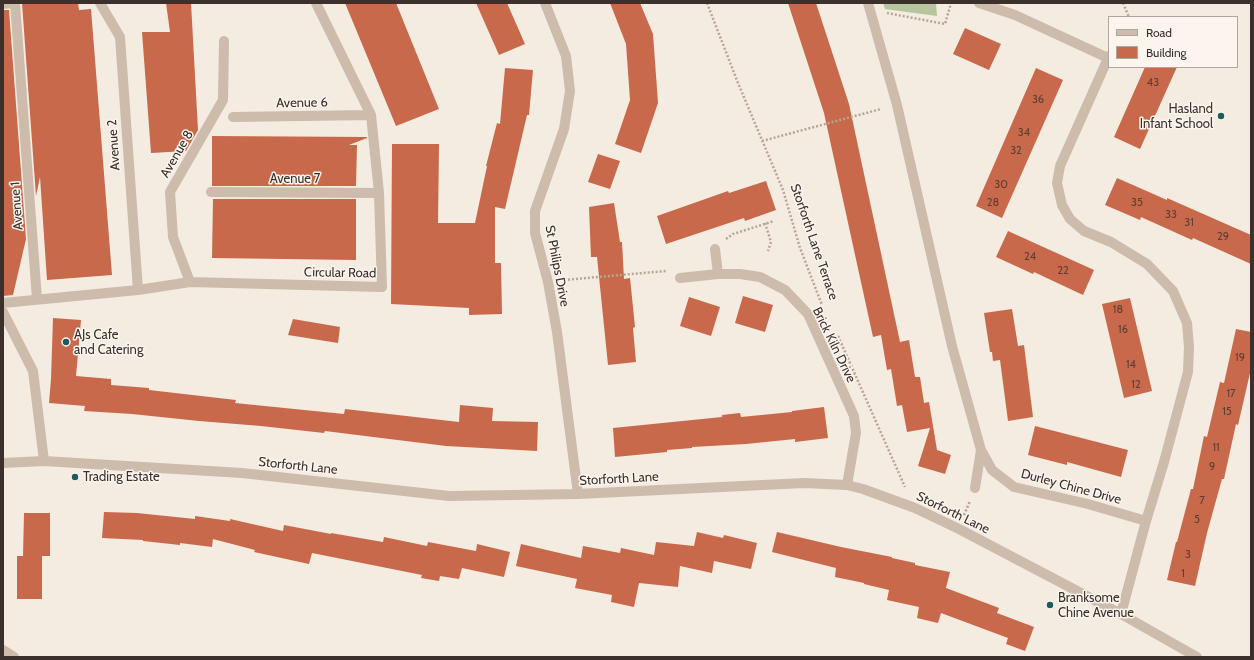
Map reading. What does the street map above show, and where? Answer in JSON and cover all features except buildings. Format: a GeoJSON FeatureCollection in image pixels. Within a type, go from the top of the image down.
{"type":"FeatureCollection","features":[{"type":"Feature","properties":{"kind":"street","name":"Avenue 1"},"geometry":{"type":"LineString","coordinates":[[3,4],[15,3],[36,300]]}},
{"type":"Feature","properties":{"kind":"street","name":"Avenue 2"},"geometry":{"type":"LineString","coordinates":[[100,3],[120,37],[138,290]]}},
{"type":"Feature","properties":{"kind":"street","name":"Circular Road"},"geometry":{"type":"LineString","coordinates":[[3,303],[138,290],[190,282],[382,288],[379,193],[371,115],[316,3]]}},
{"type":"Feature","properties":{"kind":"street","name":"St Philips Drive"},"geometry":{"type":"LineString","coordinates":[[545,3],[566,56],[570,91],[564,129],[535,212],[535,233],[548,282],[557,332],[578,494]]}},
{"type":"Feature","properties":{"kind":"street"},"geometry":{"type":"LineString","coordinates":[[979,3],[1014,15],[1108,57],[1060,166],[1058,183],[1062,205],[1070,219],[1084,230],[1111,242],[1147,264],[1173,291],[1187,323],[1188,372],[1164,462],[1120,614]]}},
{"type":"Feature","properties":{"kind":"street"},"geometry":{"type":"LineString","coordinates":[[870,6],[897,105]]}},
{"type":"Feature","properties":{"kind":"street","name":"Avenue 8"},"geometry":{"type":"LineString","coordinates":[[190,282],[173,238],[170,192],[223,100],[224,41]]}},
{"type":"Feature","properties":{"kind":"street","name":"Durley Chine Drive"},"geometry":{"type":"LineString","coordinates":[[897,105],[952,346],[981,450],[992,470],[1014,486],[1088,504],[1146,521]]}},
{"type":"Feature","properties":{"kind":"street","name":"Avenue 6"},"geometry":{"type":"LineString","coordinates":[[234,117],[371,115]]}},
{"type":"Feature","properties":{"kind":"street","name":"Avenue 7"},"geometry":{"type":"LineString","coordinates":[[211,192],[379,193]]}},
{"type":"Feature","properties":{"kind":"street"},"geometry":{"type":"LineString","coordinates":[[715,250],[718,274]]}},
{"type":"Feature","properties":{"kind":"street","name":"Brick Kiln Drive"},"geometry":{"type":"LineString","coordinates":[[680,278],[718,274],[740,274],[760,277],[785,290],[808,314],[854,416],[856,433],[847,485]]}},
{"type":"Feature","properties":{"kind":"street"},"geometry":{"type":"LineString","coordinates":[[3,312],[33,371],[44,462]]}},
{"type":"Feature","properties":{"kind":"street","name":"Durley Chine Drive"},"geometry":{"type":"LineString","coordinates":[[975,488],[981,450]]}},
{"type":"Feature","properties":{"kind":"street","name":"Storforth Lane"},"geometry":{"type":"LineString","coordinates":[[3,463],[44,462],[242,473],[449,496],[578,494],[804,483],[847,485],[863,489],[915,508],[959,529],[1120,614],[1197,657]]}},
{"type":"Feature","properties":{"kind":"street"},"geometry":{"type":"LineString","coordinates":[[3,650],[14,657]]}},
{"type":"Feature","properties":{"kind":"path","name":"Storforth Lane Terrace"},"geometry":{"type":"LineString","coordinates":[[707,3],[783,190],[800,248],[826,312]]}},
{"type":"Feature","properties":{"kind":"path"},"geometry":{"type":"LineString","coordinates":[[870,6],[945,24],[951,3]]}},
{"type":"Feature","properties":{"kind":"path"},"geometry":{"type":"LineString","coordinates":[[1123,3],[1129,16]]}},
{"type":"Feature","properties":{"kind":"path"},"geometry":{"type":"LineString","coordinates":[[762,141],[897,105]]}},
{"type":"Feature","properties":{"kind":"path"},"geometry":{"type":"LineString","coordinates":[[715,250],[714,240],[726,239],[733,234],[774,221]]}},
{"type":"Feature","properties":{"kind":"path"},"geometry":{"type":"LineString","coordinates":[[765,224],[771,242],[768,252]]}},
{"type":"Feature","properties":{"kind":"path"},"geometry":{"type":"LineString","coordinates":[[548,282],[665,270],[680,278]]}},
{"type":"Feature","properties":{"kind":"path"},"geometry":{"type":"LineString","coordinates":[[836,332],[897,471],[915,508]]}},
{"type":"Feature","properties":{"kind":"path"},"geometry":{"type":"LineString","coordinates":[[959,529],[975,488]]}},
{"type":"Feature","properties":{"kind":"green space"},"geometry":{"type":"Polygon","coordinates":[[[883,3],[936,3],[937,16],[885,9],[883,3]]]}},
{"type":"Feature","properties":{"kind":"place","name":"Hasland Infant School"},"geometry":{"type":"Point","coordinates":[1221,116]}},
{"type":"Feature","properties":{"kind":"place","name":"AJs Cafe and Catering"},"geometry":{"type":"Point","coordinates":[66,342]}},
{"type":"Feature","properties":{"kind":"place","name":"Trading Estate"},"geometry":{"type":"Point","coordinates":[75,477]}},
{"type":"Feature","properties":{"kind":"place","name":"Branksome Chine Avenue"},"geometry":{"type":"Point","coordinates":[1050,605]}}]}
